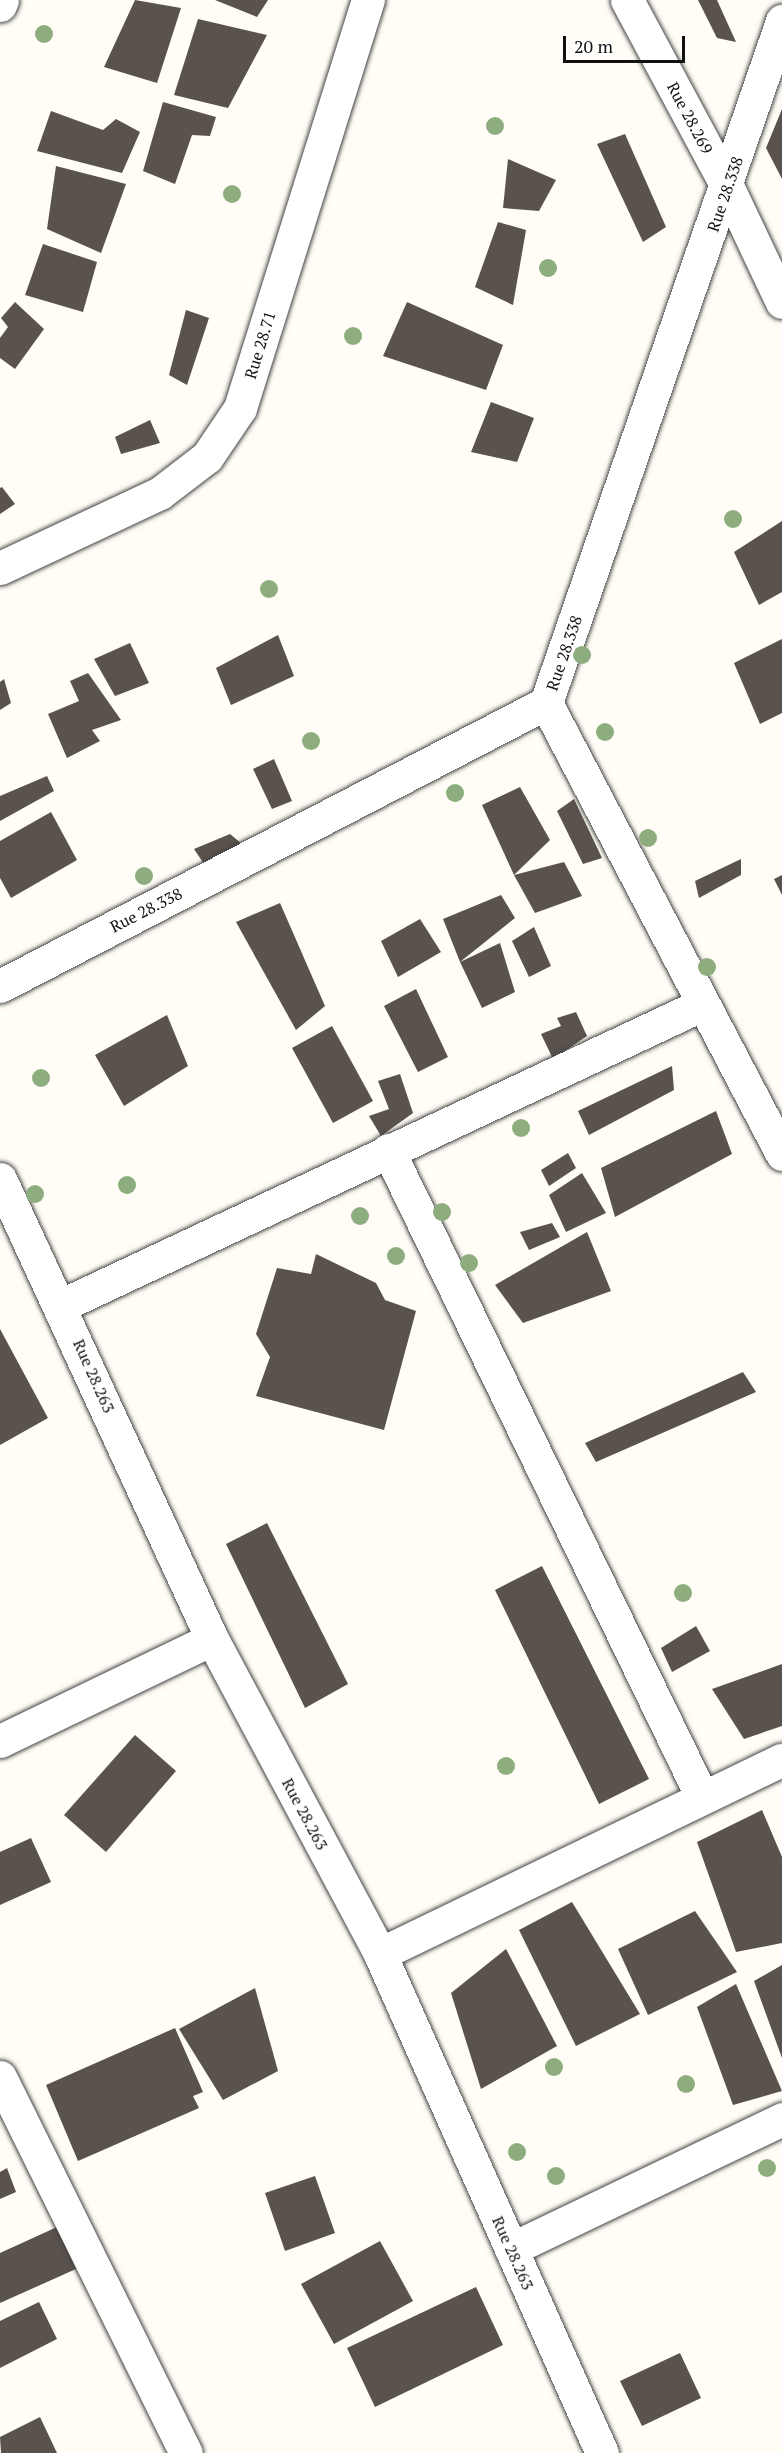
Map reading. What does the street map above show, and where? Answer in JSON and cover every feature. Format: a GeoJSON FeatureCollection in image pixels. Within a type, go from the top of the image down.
{"type":"FeatureCollection","features":[{"type":"Feature","properties":{"kind":"street"},"geometry":{"type":"LineString","coordinates":[[0,5],[2,0]]}},
{"type":"Feature","properties":{"kind":"street","name":"Rue 28.71"},"geometry":{"type":"LineString","coordinates":[[0,568],[160,493],[207,457],[240,408],[368,0]]}},
{"type":"Feature","properties":{"kind":"street","name":"Rue 28.269"},"geometry":{"type":"LineString","coordinates":[[627,0],[728,188],[782,302]]}},
{"type":"Feature","properties":{"kind":"street","name":"Rue 28.338"},"geometry":{"type":"LineString","coordinates":[[0,986],[546,703],[728,188],[782,21]]}},
{"type":"Feature","properties":{"kind":"street"},"geometry":{"type":"LineString","coordinates":[[546,703],[701,1005],[782,1154]]}},
{"type":"Feature","properties":{"kind":"street"},"geometry":{"type":"LineString","coordinates":[[62,1305],[701,1005]]}},
{"type":"Feature","properties":{"kind":"street"},"geometry":{"type":"LineString","coordinates":[[388,1150],[702,1797]]}},
{"type":"Feature","properties":{"kind":"street","name":"Rue 28.263"},"geometry":{"type":"LineString","coordinates":[[0,1179],[62,1305],[212,1639],[380,1954],[603,2453]]}},
{"type":"Feature","properties":{"kind":"street"},"geometry":{"type":"LineString","coordinates":[[0,1741],[212,1639]]}},
{"type":"Feature","properties":{"kind":"street"},"geometry":{"type":"LineString","coordinates":[[380,1954],[782,1760]]}},
{"type":"Feature","properties":{"kind":"street"},"geometry":{"type":"LineString","coordinates":[[0,2077],[186,2453]]}},
{"type":"Feature","properties":{"kind":"street"},"geometry":{"type":"LineString","coordinates":[[511,2249],[782,2119]]}},
{"type":"Feature","properties":{"kind":"building"},"geometry":{"type":"Polygon","coordinates":[[[135,0],[181,8],[157,83],[104,67],[135,0]]]}},
{"type":"Feature","properties":{"kind":"building"},"geometry":{"type":"Polygon","coordinates":[[[215,0],[268,0],[257,17],[215,0]]]}},
{"type":"Feature","properties":{"kind":"building"},"geometry":{"type":"Polygon","coordinates":[[[698,0],[717,0],[736,42],[717,38],[698,0]]]}},
{"type":"Feature","properties":{"kind":"building"},"geometry":{"type":"Polygon","coordinates":[[[198,19],[267,35],[228,108],[174,95],[198,19]]]}},
{"type":"Feature","properties":{"kind":"building"},"geometry":{"type":"Polygon","coordinates":[[[163,102],[216,117],[210,136],[192,135],[175,184],[143,171],[163,102]]]}},
{"type":"Feature","properties":{"kind":"building"},"geometry":{"type":"Polygon","coordinates":[[[782,109],[782,179],[766,148],[782,109]]]}},
{"type":"Feature","properties":{"kind":"building"},"geometry":{"type":"Polygon","coordinates":[[[51,111],[103,130],[116,119],[140,132],[122,173],[37,151],[51,111]]]}},
{"type":"Feature","properties":{"kind":"building"},"geometry":{"type":"Polygon","coordinates":[[[625,134],[666,227],[643,242],[597,144],[625,134]]]}},
{"type":"Feature","properties":{"kind":"building"},"geometry":{"type":"Polygon","coordinates":[[[508,159],[556,180],[539,211],[503,208],[508,159]]]}},
{"type":"Feature","properties":{"kind":"building"},"geometry":{"type":"Polygon","coordinates":[[[56,166],[126,184],[101,253],[47,229],[56,166]]]}},
{"type":"Feature","properties":{"kind":"building"},"geometry":{"type":"Polygon","coordinates":[[[498,222],[526,230],[513,305],[475,287],[498,222]]]}},
{"type":"Feature","properties":{"kind":"building"},"geometry":{"type":"Polygon","coordinates":[[[43,244],[97,262],[83,312],[25,295],[43,244]]]}},
{"type":"Feature","properties":{"kind":"building"},"geometry":{"type":"Polygon","coordinates":[[[15,302],[44,329],[15,369],[0,358],[0,338],[8,327],[1,318],[15,302]]]}},
{"type":"Feature","properties":{"kind":"building"},"geometry":{"type":"Polygon","coordinates":[[[407,302],[503,345],[486,390],[383,356],[407,302]]]}},
{"type":"Feature","properties":{"kind":"building"},"geometry":{"type":"Polygon","coordinates":[[[186,310],[209,318],[187,385],[169,375],[186,310]]]}},
{"type":"Feature","properties":{"kind":"building"},"geometry":{"type":"Polygon","coordinates":[[[491,402],[534,418],[517,462],[471,452],[491,402]]]}},
{"type":"Feature","properties":{"kind":"building"},"geometry":{"type":"Polygon","coordinates":[[[150,420],[160,443],[121,454],[115,437],[150,420]]]}},
{"type":"Feature","properties":{"kind":"building"},"geometry":{"type":"Polygon","coordinates":[[[2,487],[15,504],[0,514],[0,488],[2,487]]]}},
{"type":"Feature","properties":{"kind":"building"},"geometry":{"type":"Polygon","coordinates":[[[782,521],[782,592],[759,605],[734,552],[782,521]]]}},
{"type":"Feature","properties":{"kind":"building"},"geometry":{"type":"Polygon","coordinates":[[[278,635],[294,676],[231,705],[216,668],[278,635]]]}},
{"type":"Feature","properties":{"kind":"building"},"geometry":{"type":"Polygon","coordinates":[[[782,639],[782,713],[760,724],[734,663],[782,639]]]}},
{"type":"Feature","properties":{"kind":"building"},"geometry":{"type":"Polygon","coordinates":[[[130,643],[149,683],[115,696],[94,659],[130,643]]]}},
{"type":"Feature","properties":{"kind":"building"},"geometry":{"type":"Polygon","coordinates":[[[88,673],[121,720],[92,730],[100,741],[67,758],[48,714],[79,701],[70,681],[88,673]]]}},
{"type":"Feature","properties":{"kind":"building"},"geometry":{"type":"Polygon","coordinates":[[[4,679],[11,703],[0,710],[0,682],[4,679]]]}},
{"type":"Feature","properties":{"kind":"building"},"geometry":{"type":"Polygon","coordinates":[[[274,759],[292,801],[272,809],[253,769],[274,759]]]}},
{"type":"Feature","properties":{"kind":"building"},"geometry":{"type":"Polygon","coordinates":[[[47,776],[54,791],[0,821],[0,796],[47,776]]]}},
{"type":"Feature","properties":{"kind":"building"},"geometry":{"type":"Polygon","coordinates":[[[520,787],[550,840],[514,875],[482,805],[520,787]]]}},
{"type":"Feature","properties":{"kind":"building"},"geometry":{"type":"Polygon","coordinates":[[[574,799],[602,858],[583,864],[557,811],[574,799]]]}},
{"type":"Feature","properties":{"kind":"building"},"geometry":{"type":"Polygon","coordinates":[[[51,812],[77,860],[11,898],[0,878],[0,841],[51,812]]]}},
{"type":"Feature","properties":{"kind":"building"},"geometry":{"type":"Polygon","coordinates":[[[230,834],[242,844],[204,864],[194,849],[230,834]]]}},
{"type":"Feature","properties":{"kind":"building"},"geometry":{"type":"Polygon","coordinates":[[[741,859],[741,875],[699,898],[695,881],[741,859]]]}},
{"type":"Feature","properties":{"kind":"building"},"geometry":{"type":"Polygon","coordinates":[[[564,862],[582,896],[535,913],[514,875],[564,862]]]}},
{"type":"Feature","properties":{"kind":"building"},"geometry":{"type":"Polygon","coordinates":[[[782,875],[782,895],[774,879],[782,875]]]}},
{"type":"Feature","properties":{"kind":"building"},"geometry":{"type":"Polygon","coordinates":[[[501,895],[515,918],[460,962],[443,919],[501,895]]]}},
{"type":"Feature","properties":{"kind":"building"},"geometry":{"type":"Polygon","coordinates":[[[280,903],[325,1006],[296,1030],[236,922],[280,903]]]}},
{"type":"Feature","properties":{"kind":"building"},"geometry":{"type":"Polygon","coordinates":[[[420,919],[441,952],[398,977],[381,941],[420,919]]]}},
{"type":"Feature","properties":{"kind":"building"},"geometry":{"type":"Polygon","coordinates":[[[534,927],[551,966],[529,977],[512,941],[534,927]]]}},
{"type":"Feature","properties":{"kind":"building"},"geometry":{"type":"Polygon","coordinates":[[[500,943],[515,992],[482,1008],[460,962],[500,943]]]}},
{"type":"Feature","properties":{"kind":"building"},"geometry":{"type":"Polygon","coordinates":[[[416,989],[448,1057],[418,1072],[384,1006],[416,989]]]}},
{"type":"Feature","properties":{"kind":"building"},"geometry":{"type":"Polygon","coordinates":[[[576,1012],[587,1036],[553,1059],[541,1034],[561,1026],[557,1018],[576,1012]]]}},
{"type":"Feature","properties":{"kind":"building"},"geometry":{"type":"Polygon","coordinates":[[[167,1015],[188,1066],[124,1106],[95,1055],[167,1015]]]}},
{"type":"Feature","properties":{"kind":"building"},"geometry":{"type":"Polygon","coordinates":[[[332,1026],[373,1101],[333,1123],[292,1048],[332,1026]]]}},
{"type":"Feature","properties":{"kind":"building"},"geometry":{"type":"Polygon","coordinates":[[[672,1066],[674,1090],[589,1135],[578,1111],[672,1066]]]}},
{"type":"Feature","properties":{"kind":"building"},"geometry":{"type":"Polygon","coordinates":[[[400,1074],[413,1113],[381,1136],[369,1116],[389,1109],[378,1081],[400,1074]]]}},
{"type":"Feature","properties":{"kind":"building"},"geometry":{"type":"Polygon","coordinates":[[[716,1111],[732,1154],[615,1217],[601,1168],[716,1111]]]}},
{"type":"Feature","properties":{"kind":"building"},"geometry":{"type":"Polygon","coordinates":[[[568,1153],[576,1168],[549,1186],[541,1170],[568,1153]]]}},
{"type":"Feature","properties":{"kind":"building"},"geometry":{"type":"Polygon","coordinates":[[[582,1173],[606,1213],[566,1232],[549,1195],[582,1173]]]}},
{"type":"Feature","properties":{"kind":"building"},"geometry":{"type":"Polygon","coordinates":[[[552,1223],[560,1237],[529,1250],[520,1232],[552,1223]]]}},
{"type":"Feature","properties":{"kind":"building"},"geometry":{"type":"Polygon","coordinates":[[[587,1232],[611,1291],[523,1323],[495,1285],[587,1232]]]}},
{"type":"Feature","properties":{"kind":"building"},"geometry":{"type":"Polygon","coordinates":[[[316,1254],[376,1283],[385,1300],[416,1311],[384,1430],[256,1396],[270,1357],[256,1334],[277,1268],[311,1274],[316,1254]]]}},
{"type":"Feature","properties":{"kind":"building"},"geometry":{"type":"Polygon","coordinates":[[[0,1329],[48,1418],[0,1445],[0,1329]]]}},
{"type":"Feature","properties":{"kind":"building"},"geometry":{"type":"Polygon","coordinates":[[[743,1372],[756,1392],[596,1462],[585,1443],[743,1372]]]}},
{"type":"Feature","properties":{"kind":"building"},"geometry":{"type":"Polygon","coordinates":[[[267,1523],[348,1684],[305,1708],[226,1544],[267,1523]]]}},
{"type":"Feature","properties":{"kind":"building"},"geometry":{"type":"Polygon","coordinates":[[[542,1566],[649,1779],[599,1804],[495,1590],[542,1566]]]}},
{"type":"Feature","properties":{"kind":"building"},"geometry":{"type":"Polygon","coordinates":[[[696,1626],[710,1651],[672,1672],[661,1648],[696,1626]]]}},
{"type":"Feature","properties":{"kind":"building"},"geometry":{"type":"Polygon","coordinates":[[[782,1664],[782,1726],[744,1739],[712,1689],[782,1664]]]}},
{"type":"Feature","properties":{"kind":"building"},"geometry":{"type":"Polygon","coordinates":[[[135,1735],[176,1771],[106,1852],[64,1815],[135,1735]]]}},
{"type":"Feature","properties":{"kind":"building"},"geometry":{"type":"Polygon","coordinates":[[[762,1810],[782,1857],[782,1943],[736,1952],[697,1842],[762,1810]]]}},
{"type":"Feature","properties":{"kind":"building"},"geometry":{"type":"Polygon","coordinates":[[[31,1838],[51,1882],[0,1905],[0,1852],[31,1838]]]}},
{"type":"Feature","properties":{"kind":"building"},"geometry":{"type":"Polygon","coordinates":[[[572,1902],[640,2014],[576,2046],[519,1930],[572,1902]]]}},
{"type":"Feature","properties":{"kind":"building"},"geometry":{"type":"Polygon","coordinates":[[[695,1911],[737,1972],[648,2015],[618,1949],[695,1911]]]}},
{"type":"Feature","properties":{"kind":"building"},"geometry":{"type":"Polygon","coordinates":[[[506,1949],[557,2046],[481,2089],[451,1993],[506,1949]]]}},
{"type":"Feature","properties":{"kind":"building"},"geometry":{"type":"Polygon","coordinates":[[[782,1965],[782,2058],[754,1981],[782,1965]]]}},
{"type":"Feature","properties":{"kind":"building"},"geometry":{"type":"Polygon","coordinates":[[[736,1984],[782,2091],[733,2105],[697,2007],[736,1984]]]}},
{"type":"Feature","properties":{"kind":"building"},"geometry":{"type":"Polygon","coordinates":[[[255,1988],[278,2071],[223,2100],[179,2029],[255,1988]]]}},
{"type":"Feature","properties":{"kind":"building"},"geometry":{"type":"Polygon","coordinates":[[[175,2028],[203,2092],[193,2096],[199,2108],[78,2161],[46,2085],[175,2028]]]}},
{"type":"Feature","properties":{"kind":"building"},"geometry":{"type":"Polygon","coordinates":[[[7,2168],[16,2192],[0,2199],[0,2172],[7,2168]]]}},
{"type":"Feature","properties":{"kind":"building"},"geometry":{"type":"Polygon","coordinates":[[[315,2176],[335,2233],[285,2251],[265,2193],[315,2176]]]}},
{"type":"Feature","properties":{"kind":"building"},"geometry":{"type":"Polygon","coordinates":[[[57,2227],[76,2269],[0,2303],[0,2253],[57,2227]]]}},
{"type":"Feature","properties":{"kind":"building"},"geometry":{"type":"Polygon","coordinates":[[[380,2241],[413,2301],[334,2344],[301,2284],[380,2241]]]}},
{"type":"Feature","properties":{"kind":"building"},"geometry":{"type":"Polygon","coordinates":[[[476,2287],[503,2345],[375,2407],[347,2348],[476,2287]]]}},
{"type":"Feature","properties":{"kind":"building"},"geometry":{"type":"Polygon","coordinates":[[[39,2302],[57,2339],[0,2368],[0,2321],[39,2302]]]}},
{"type":"Feature","properties":{"kind":"building"},"geometry":{"type":"Polygon","coordinates":[[[680,2353],[701,2398],[642,2426],[620,2381],[680,2353]]]}},
{"type":"Feature","properties":{"kind":"building"},"geometry":{"type":"Polygon","coordinates":[[[40,2417],[57,2453],[1,2453],[0,2437],[40,2417]]]}}]}
